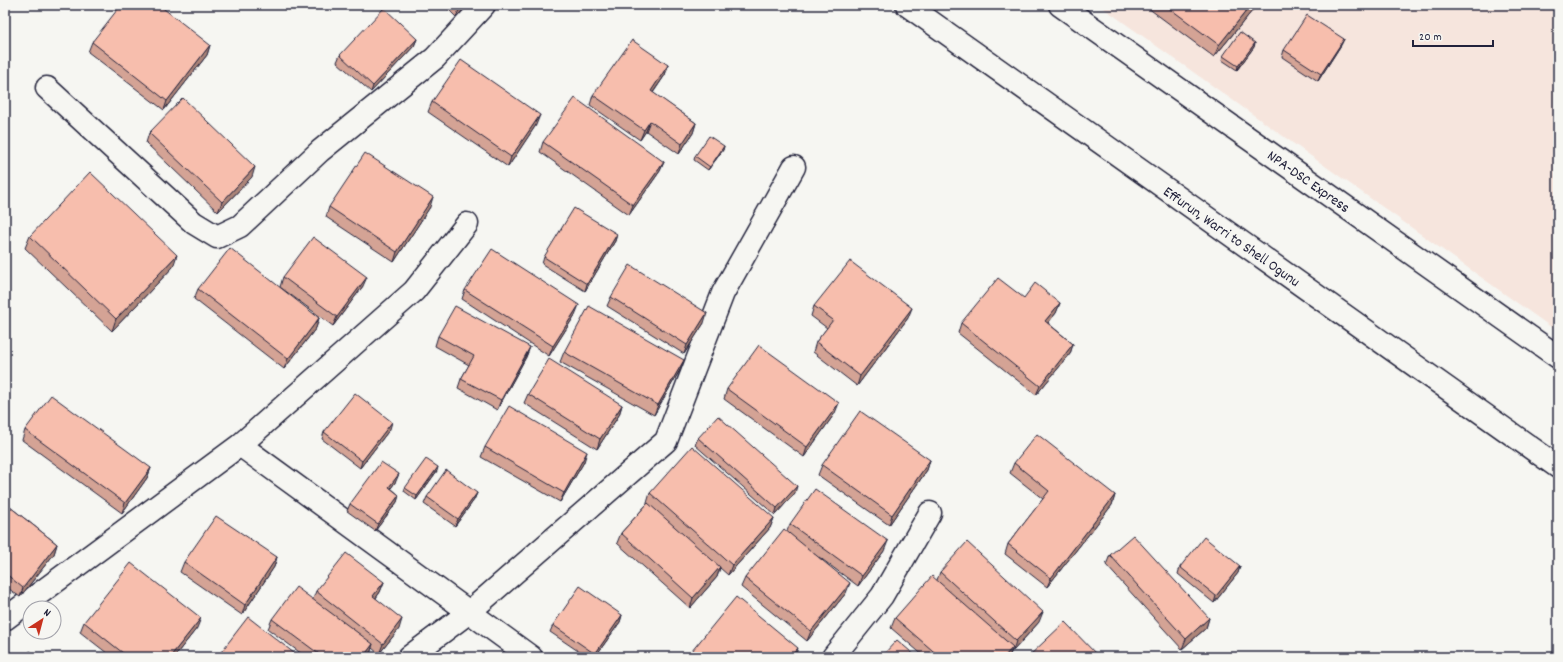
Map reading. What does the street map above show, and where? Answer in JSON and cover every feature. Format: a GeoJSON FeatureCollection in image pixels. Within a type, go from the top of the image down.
{"type":"FeatureCollection","features":[{"type":"Feature","properties":{"kind":"street"},"geometry":{"type":"LineString","coordinates":[[47,88],[194,223],[217,237],[240,226],[320,151],[435,58],[484,5]]}},
{"type":"Feature","properties":{"kind":"street","name":"Effurun, Warri to Shell Ogunu"},"geometry":{"type":"LineString","coordinates":[[907,5],[1558,467]]}},
{"type":"Feature","properties":{"kind":"street","name":"NPA-DSC Express"},"geometry":{"type":"LineString","coordinates":[[1060,5],[1558,357]]}},
{"type":"Feature","properties":{"kind":"street"},"geometry":{"type":"LineString","coordinates":[[409,657],[468,612],[666,441],[723,293],[794,167]]}},
{"type":"Feature","properties":{"kind":"street"},"geometry":{"type":"LineString","coordinates":[[5,619],[240,445],[414,291],[467,224]]}},
{"type":"Feature","properties":{"kind":"street"},"geometry":{"type":"LineString","coordinates":[[240,445],[531,657]]}},
{"type":"Feature","properties":{"kind":"street"},"geometry":{"type":"LineString","coordinates":[[833,657],[882,596],[930,513]]}},
{"type":"Feature","properties":{"kind":"shaded area"},"geometry":{"type":"Polygon","coordinates":[[[1099,5],[1558,5],[1558,332],[1099,5]]]}},
{"type":"Feature","properties":{"kind":"building"},"geometry":{"type":"Polygon","coordinates":[[[121,5],[159,5],[210,45],[167,101],[92,42],[121,5]]]}},
{"type":"Feature","properties":{"kind":"building"},"geometry":{"type":"Polygon","coordinates":[[[454,5],[463,5],[459,10],[454,5]]]}},
{"type":"Feature","properties":{"kind":"building"},"geometry":{"type":"Polygon","coordinates":[[[1165,5],[1251,5],[1219,45],[1165,5]]]}},
{"type":"Feature","properties":{"kind":"building"},"geometry":{"type":"Polygon","coordinates":[[[384,8],[417,39],[373,86],[340,55],[384,8]]]}},
{"type":"Feature","properties":{"kind":"building"},"geometry":{"type":"Polygon","coordinates":[[[1307,15],[1344,39],[1321,74],[1284,50],[1307,15]]]}},
{"type":"Feature","properties":{"kind":"building"},"geometry":{"type":"Polygon","coordinates":[[[1240,32],[1255,43],[1238,66],[1223,56],[1240,32]]]}},
{"type":"Feature","properties":{"kind":"building"},"geometry":{"type":"Polygon","coordinates":[[[632,40],[668,65],[651,91],[696,123],[682,144],[650,121],[644,130],[593,95],[632,40]]]}},
{"type":"Feature","properties":{"kind":"building"},"geometry":{"type":"Polygon","coordinates":[[[461,60],[540,115],[511,157],[432,102],[461,60]]]}},
{"type":"Feature","properties":{"kind":"building"},"geometry":{"type":"Polygon","coordinates":[[[183,98],[255,167],[222,202],[149,133],[183,98]]]}},
{"type":"Feature","properties":{"kind":"building"},"geometry":{"type":"Polygon","coordinates":[[[575,98],[664,162],[633,205],[543,142],[575,98]]]}},
{"type":"Feature","properties":{"kind":"building"},"geometry":{"type":"Polygon","coordinates":[[[709,136],[724,146],[710,167],[695,156],[709,136]]]}},
{"type":"Feature","properties":{"kind":"building"},"geometry":{"type":"Polygon","coordinates":[[[365,153],[433,197],[397,252],[329,207],[365,153]]]}},
{"type":"Feature","properties":{"kind":"building"},"geometry":{"type":"Polygon","coordinates":[[[90,172],[177,255],[116,319],[30,236],[90,172]]]}},
{"type":"Feature","properties":{"kind":"building"},"geometry":{"type":"Polygon","coordinates":[[[574,208],[617,234],[587,284],[544,257],[574,208]]]}},
{"type":"Feature","properties":{"kind":"building"},"geometry":{"type":"Polygon","coordinates":[[[313,237],[367,277],[337,317],[283,277],[313,237]]]}},
{"type":"Feature","properties":{"kind":"building"},"geometry":{"type":"Polygon","coordinates":[[[230,248],[319,318],[288,359],[198,289],[230,248]]]}},
{"type":"Feature","properties":{"kind":"building"},"geometry":{"type":"Polygon","coordinates":[[[492,249],[579,305],[553,346],[465,290],[492,249]]]}},
{"type":"Feature","properties":{"kind":"building"},"geometry":{"type":"Polygon","coordinates":[[[850,261],[912,308],[860,376],[816,342],[833,320],[814,306],[850,261]]]}},
{"type":"Feature","properties":{"kind":"building"},"geometry":{"type":"Polygon","coordinates":[[[630,265],[707,313],[687,345],[611,297],[630,265]]]}},
{"type":"Feature","properties":{"kind":"building"},"geometry":{"type":"Polygon","coordinates":[[[998,278],[1024,298],[1035,283],[1060,303],[1045,321],[1073,344],[1040,386],[961,323],[998,278]]]}},
{"type":"Feature","properties":{"kind":"building"},"geometry":{"type":"Polygon","coordinates":[[[455,306],[530,347],[501,400],[461,379],[474,356],[438,336],[455,306]]]}},
{"type":"Feature","properties":{"kind":"building"},"geometry":{"type":"Polygon","coordinates":[[[589,306],[684,360],[658,405],[564,352],[589,306]]]}},
{"type":"Feature","properties":{"kind":"building"},"geometry":{"type":"Polygon","coordinates":[[[759,345],[839,403],[807,447],[727,389],[759,345]]]}},
{"type":"Feature","properties":{"kind":"building"},"geometry":{"type":"Polygon","coordinates":[[[549,359],[622,405],[600,439],[528,394],[549,359]]]}},
{"type":"Feature","properties":{"kind":"building"},"geometry":{"type":"Polygon","coordinates":[[[355,393],[392,422],[362,461],[324,432],[355,393]]]}},
{"type":"Feature","properties":{"kind":"building"},"geometry":{"type":"Polygon","coordinates":[[[51,395],[151,468],[125,503],[25,430],[51,395]]]}},
{"type":"Feature","properties":{"kind":"building"},"geometry":{"type":"Polygon","coordinates":[[[509,406],[587,452],[564,493],[485,447],[509,406]]]}},
{"type":"Feature","properties":{"kind":"building"},"geometry":{"type":"Polygon","coordinates":[[[860,411],[930,460],[892,515],[822,465],[860,411]]]}},
{"type":"Feature","properties":{"kind":"building"},"geometry":{"type":"Polygon","coordinates":[[[718,416],[797,486],[777,508],[698,438],[718,416]]]}},
{"type":"Feature","properties":{"kind":"building"},"geometry":{"type":"Polygon","coordinates":[[[1037,434],[1115,495],[1051,578],[1008,544],[1049,491],[1014,463],[1037,434]]]}},
{"type":"Feature","properties":{"kind":"building"},"geometry":{"type":"Polygon","coordinates":[[[692,446],[774,518],[732,565],[650,493],[692,446]]]}},
{"type":"Feature","properties":{"kind":"building"},"geometry":{"type":"Polygon","coordinates":[[[426,459],[438,467],[417,496],[405,488],[426,459]]]}},
{"type":"Feature","properties":{"kind":"building"},"geometry":{"type":"Polygon","coordinates":[[[381,462],[399,474],[389,487],[399,495],[378,524],[350,504],[381,462]]]}},
{"type":"Feature","properties":{"kind":"building"},"geometry":{"type":"Polygon","coordinates":[[[446,470],[477,493],[458,519],[427,497],[446,470]]]}},
{"type":"Feature","properties":{"kind":"building"},"geometry":{"type":"Polygon","coordinates":[[[815,489],[888,541],[862,576],[790,524],[815,489]]]}},
{"type":"Feature","properties":{"kind":"building"},"geometry":{"type":"Polygon","coordinates":[[[5,503],[57,544],[23,588],[5,573],[5,503]]]}},
{"type":"Feature","properties":{"kind":"building"},"geometry":{"type":"Polygon","coordinates":[[[648,503],[720,567],[693,598],[621,533],[648,503]]]}},
{"type":"Feature","properties":{"kind":"building"},"geometry":{"type":"Polygon","coordinates":[[[216,516],[277,557],[245,605],[184,562],[216,516]]]}},
{"type":"Feature","properties":{"kind":"building"},"geometry":{"type":"Polygon","coordinates":[[[784,529],[850,583],[811,631],[745,578],[784,529]]]}},
{"type":"Feature","properties":{"kind":"building"},"geometry":{"type":"Polygon","coordinates":[[[1133,535],[1209,618],[1186,639],[1110,555],[1133,535]]]}},
{"type":"Feature","properties":{"kind":"building"},"geometry":{"type":"Polygon","coordinates":[[[1204,537],[1240,566],[1216,596],[1180,567],[1204,537]]]}},
{"type":"Feature","properties":{"kind":"building"},"geometry":{"type":"Polygon","coordinates":[[[967,542],[1043,612],[1016,641],[940,572],[967,542]]]}},
{"type":"Feature","properties":{"kind":"building"},"geometry":{"type":"Polygon","coordinates":[[[346,553],[384,582],[373,596],[402,619],[383,644],[316,591],[346,553]]]}},
{"type":"Feature","properties":{"kind":"building"},"geometry":{"type":"Polygon","coordinates":[[[131,563],[201,618],[170,657],[128,657],[84,622],[131,563]]]}},
{"type":"Feature","properties":{"kind":"building"},"geometry":{"type":"Polygon","coordinates":[[[932,576],[1013,647],[1004,657],[940,657],[895,618],[932,576]]]}},
{"type":"Feature","properties":{"kind":"building"},"geometry":{"type":"Polygon","coordinates":[[[580,586],[622,615],[595,654],[553,625],[580,586]]]}},
{"type":"Feature","properties":{"kind":"building"},"geometry":{"type":"Polygon","coordinates":[[[296,587],[373,644],[363,657],[323,657],[272,619],[296,587]]]}},
{"type":"Feature","properties":{"kind":"building"},"geometry":{"type":"Polygon","coordinates":[[[736,597],[798,648],[790,657],[687,657],[736,597]]]}},
{"type":"Feature","properties":{"kind":"building"},"geometry":{"type":"Polygon","coordinates":[[[248,617],[299,657],[218,657],[248,617]]]}},
{"type":"Feature","properties":{"kind":"building"},"geometry":{"type":"Polygon","coordinates":[[[1065,622],[1099,657],[1028,657],[1065,622]]]}},
{"type":"Feature","properties":{"kind":"building"},"geometry":{"type":"Polygon","coordinates":[[[897,640],[917,657],[881,657],[897,640]]]}},
{"type":"Feature","properties":{"kind":"building"},"geometry":{"type":"Polygon","coordinates":[[[30,651],[38,657],[26,657],[30,651]]]}}]}
